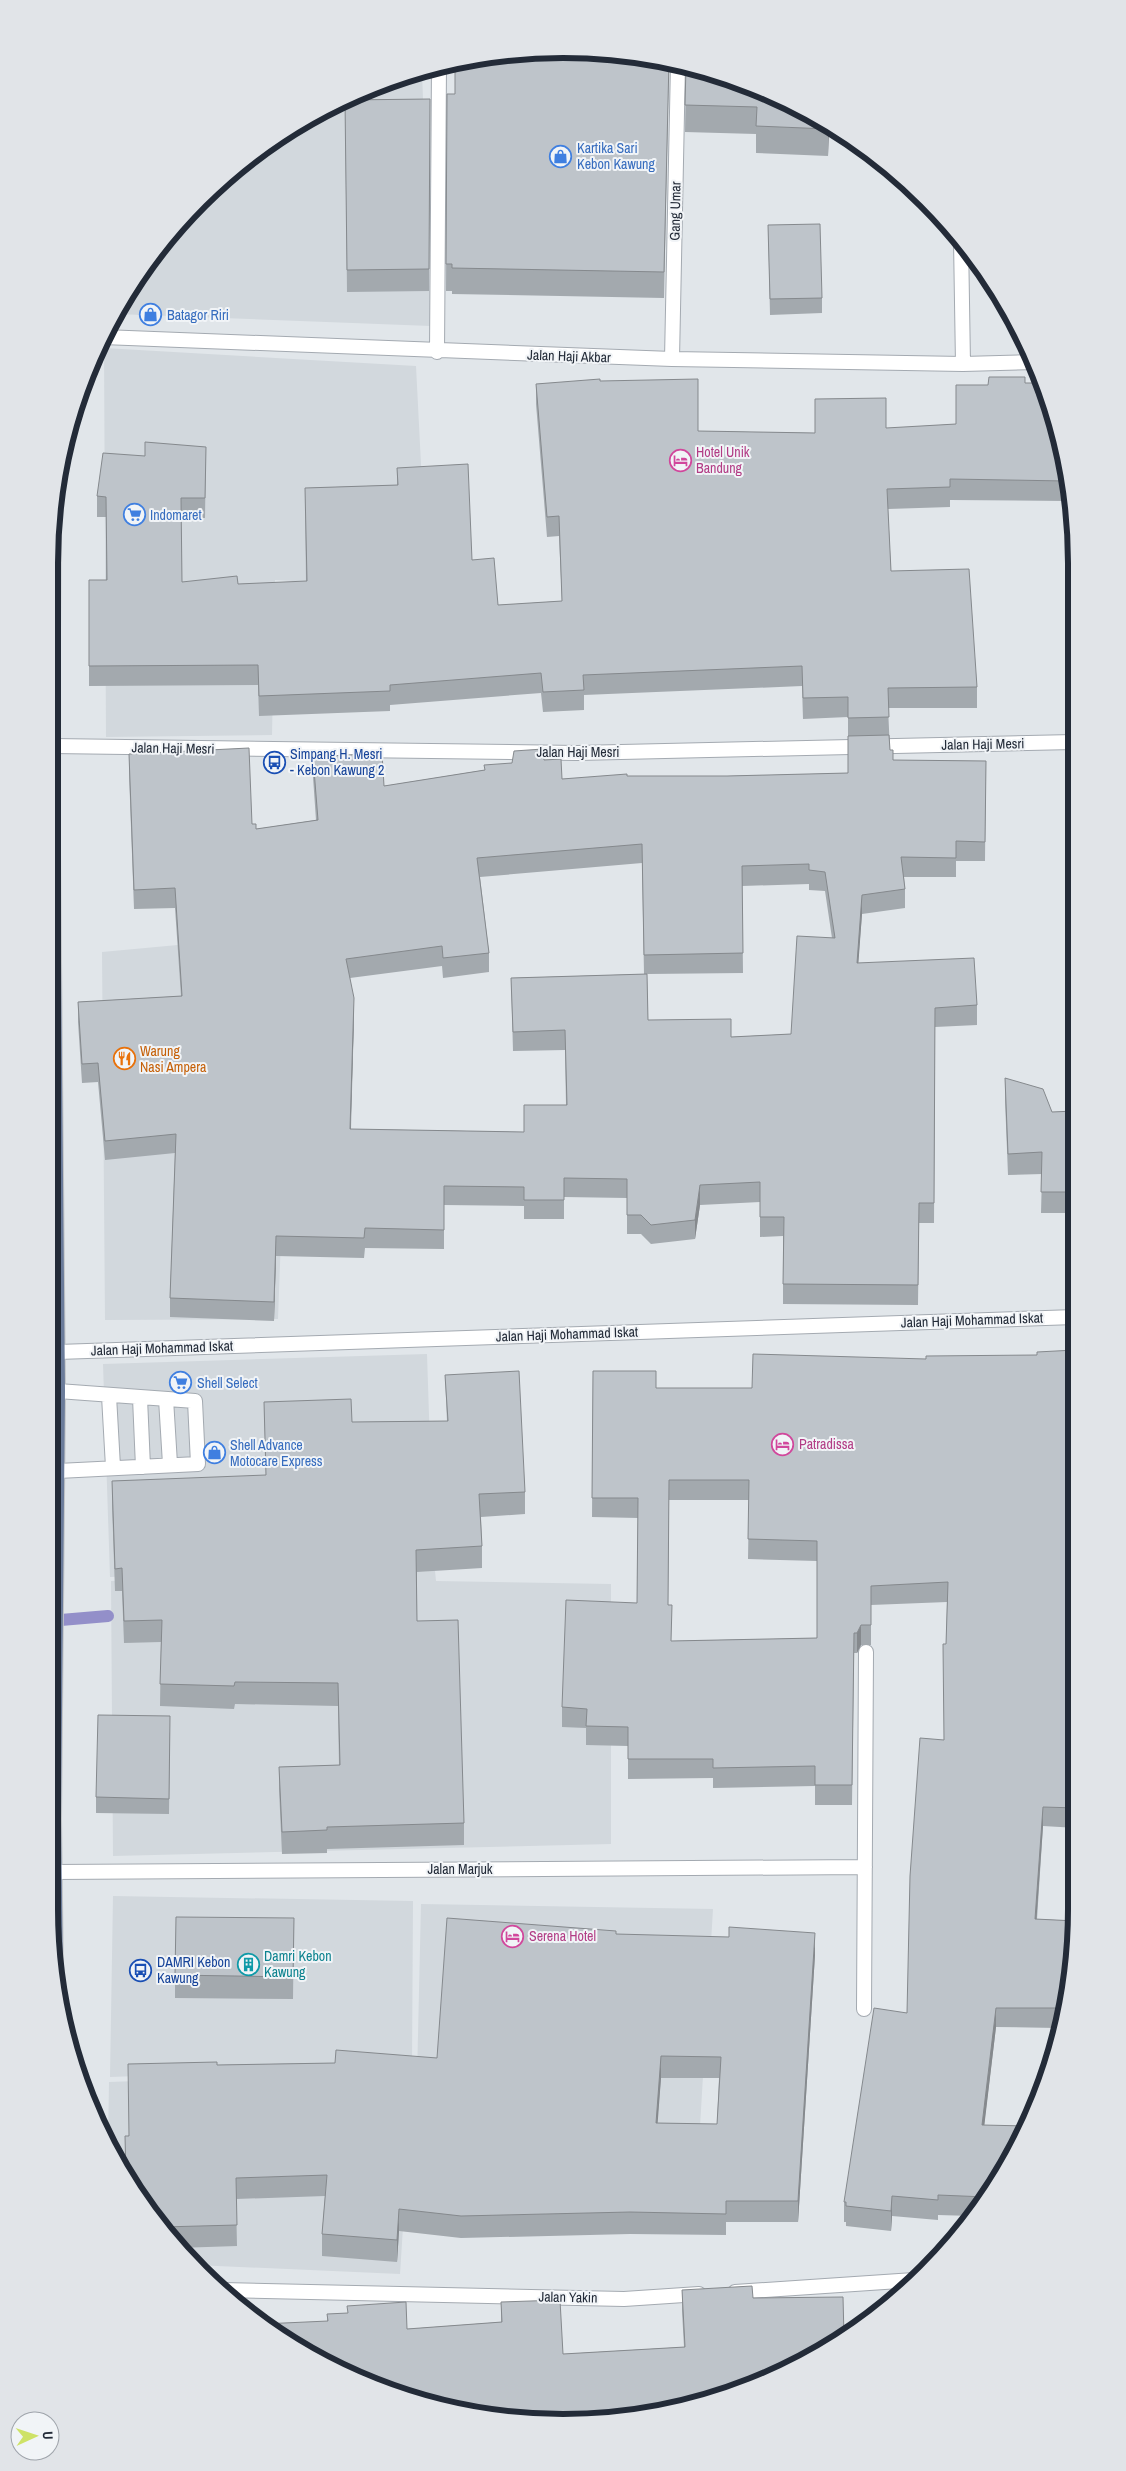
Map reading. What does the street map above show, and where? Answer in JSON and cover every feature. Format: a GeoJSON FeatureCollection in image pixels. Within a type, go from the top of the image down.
{"type":"FeatureCollection","features":[{"type":"Feature","properties":{"kind":"main road"},"geometry":{"type":"LineString","coordinates":[[58,1352],[58,1471]]}},
{"type":"Feature","properties":{"kind":"street","name":"Gang Umar"},"geometry":{"type":"LineString","coordinates":[[672,359],[678,71]]}},
{"type":"Feature","properties":{"kind":"street"},"geometry":{"type":"LineString","coordinates":[[437,352],[439,73]]}},
{"type":"Feature","properties":{"kind":"street"},"geometry":{"type":"LineString","coordinates":[[961,252],[963,364]]}},
{"type":"Feature","properties":{"kind":"street","name":"Jalan Haji Akbar"},"geometry":{"type":"LineString","coordinates":[[111,337],[437,352],[672,359],[963,364],[1027,362]]}},
{"type":"Feature","properties":{"kind":"street","name":"Jalan Haji Mesri"},"geometry":{"type":"LineString","coordinates":[[58,746],[577,753],[1068,742]]}},
{"type":"Feature","properties":{"kind":"street","name":"Jalan Haji Mohammad Iskat"},"geometry":{"type":"LineString","coordinates":[[58,1352],[1068,1317]]}},
{"type":"Feature","properties":{"kind":"street"},"geometry":{"type":"LineString","coordinates":[[58,1391],[195,1401],[198,1464],[58,1471]]}},
{"type":"Feature","properties":{"kind":"street"},"geometry":{"type":"LineString","coordinates":[[109,1396],[113,1467]]}},
{"type":"Feature","properties":{"kind":"street"},"geometry":{"type":"LineString","coordinates":[[140,1398],[143,1467]]}},
{"type":"Feature","properties":{"kind":"street"},"geometry":{"type":"LineString","coordinates":[[166,1399],[170,1464]]}},
{"type":"Feature","properties":{"kind":"street"},"geometry":{"type":"LineString","coordinates":[[864,2009],[866,1652]]}},
{"type":"Feature","properties":{"kind":"street","name":"Jalan Marjuk"},"geometry":{"type":"LineString","coordinates":[[58,1872],[865,1867]]}},
{"type":"Feature","properties":{"kind":"street","name":"Jalan Yakin"},"geometry":{"type":"LineString","coordinates":[[233,2290],[624,2299],[904,2281]]}},
{"type":"Feature","properties":{"kind":"shaded area"},"geometry":{"type":"Polygon","coordinates":[[[422,78],[431,326],[123,314],[162,255],[183,230],[230,183],[255,162],[310,125],[339,110],[401,84],[422,78]]]}},
{"type":"Feature","properties":{"kind":"shaded area"},"geometry":{"type":"Polygon","coordinates":[[[106,348],[416,366],[427,582],[330,583],[275,580],[272,735],[106,737],[104,352],[106,348]]]}},
{"type":"Feature","properties":{"kind":"shaded area"},"geometry":{"type":"Polygon","coordinates":[[[328,931],[287,1073],[278,1319],[105,1320],[102,952],[328,931]]]}},
{"type":"Feature","properties":{"kind":"shaded area"},"geometry":{"type":"Polygon","coordinates":[[[427,1354],[434,1568],[110,1577],[103,1364],[427,1354]]]}},
{"type":"Feature","properties":{"kind":"shaded area"},"geometry":{"type":"Polygon","coordinates":[[[435,1571],[436,1581],[611,1584],[611,1844],[113,1856],[111,1581],[435,1571]]]}},
{"type":"Feature","properties":{"kind":"shaded area"},"geometry":{"type":"Polygon","coordinates":[[[113,1896],[413,1901],[412,2066],[110,2077],[113,1896]]]}},
{"type":"Feature","properties":{"kind":"shaded area"},"geometry":{"type":"Polygon","coordinates":[[[421,1904],[713,1909],[699,2143],[416,2122],[421,1904]]]}},
{"type":"Feature","properties":{"kind":"shaded area"},"geometry":{"type":"Polygon","coordinates":[[[413,2071],[400,2274],[207,2266],[162,2216],[125,2161],[108,2128],[109,2082],[413,2071]]]}},
{"type":"Feature","properties":{"kind":"building"},"geometry":{"type":"Polygon","coordinates":[[[563,58],[596,59],[669,69],[664,272],[452,268],[452,264],[446,264],[447,94],[455,94],[455,69],[497,62],[563,58]]]}},
{"type":"Feature","properties":{"kind":"building"},"geometry":{"type":"Polygon","coordinates":[[[686,73],[725,84],[756,96],[822,129],[756,126],[757,107],[685,105],[686,73]]]}},
{"type":"Feature","properties":{"kind":"building"},"geometry":{"type":"Polygon","coordinates":[[[430,99],[429,269],[347,270],[345,107],[362,100],[430,99]]]}},
{"type":"Feature","properties":{"kind":"building"},"geometry":{"type":"Polygon","coordinates":[[[820,224],[822,298],[770,299],[768,225],[820,224]]]}},
{"type":"Feature","properties":{"kind":"building"},"geometry":{"type":"Polygon","coordinates":[[[989,377],[1025,377],[1025,383],[1035,383],[1051,432],[1062,481],[950,479],[950,487],[887,489],[891,571],[969,569],[977,687],[888,688],[889,717],[848,718],[848,697],[803,698],[802,666],[583,675],[584,690],[543,692],[541,673],[390,685],[390,691],[259,696],[258,665],[89,666],[89,580],[107,580],[106,497],[97,496],[103,453],[145,456],[145,442],[206,447],[205,498],[181,498],[182,582],[237,576],[238,584],[307,581],[305,488],[398,485],[397,468],[468,464],[472,560],[494,558],[498,605],[562,601],[559,516],[547,517],[536,384],[600,379],[600,381],[698,379],[698,431],[815,433],[815,399],[886,398],[886,428],[956,424],[956,385],[988,385],[989,377]]]}},
{"type":"Feature","properties":{"kind":"building"},"geometry":{"type":"Polygon","coordinates":[[[889,735],[890,750],[893,750],[893,760],[986,761],[985,842],[956,841],[956,858],[901,857],[905,889],[862,895],[857,963],[974,958],[977,1005],[935,1008],[934,1203],[919,1203],[918,1285],[783,1284],[784,1217],[760,1217],[760,1182],[700,1185],[695,1220],[651,1225],[641,1215],[627,1215],[627,1179],[564,1178],[564,1200],[524,1200],[524,1187],[444,1186],[444,1230],[365,1228],[364,1238],[276,1236],[274,1302],[170,1298],[176,1134],[105,1141],[98,1063],[82,1064],[78,1002],[182,996],[175,888],[134,890],[129,754],[249,748],[252,824],[256,824],[256,829],[318,820],[313,757],[382,753],[384,786],[485,770],[484,765],[512,763],[514,751],[543,749],[544,760],[561,759],[562,779],[627,774],[627,776],[727,776],[848,773],[848,736],[889,735]],[[642,844],[477,858],[489,953],[443,958],[442,946],[346,959],[354,998],[350,1129],[524,1132],[524,1105],[567,1105],[565,1030],[513,1032],[511,978],[647,974],[648,1020],[731,1019],[731,1037],[791,1034],[797,936],[835,938],[825,872],[809,870],[809,864],[742,866],[743,953],[644,955],[642,844]]]}},
{"type":"Feature","properties":{"kind":"building"},"geometry":{"type":"Polygon","coordinates":[[[1005,1078],[1043,1089],[1052,1112],[1068,1111],[1068,1192],[1041,1192],[1042,1152],[1008,1154],[1005,1078]]]}},
{"type":"Feature","properties":{"kind":"building"},"geometry":{"type":"Polygon","coordinates":[[[1068,1350],[1068,1808],[1043,1807],[1035,1919],[1068,1921],[1064,1974],[1059,2007],[1058,2012],[1058,2008],[996,2008],[982,2125],[1019,2126],[1001,2161],[978,2197],[938,2195],[938,2200],[892,2196],[891,2211],[846,2206],[846,2202],[844,2202],[874,2008],[907,2013],[910,1876],[920,1738],[944,1740],[943,1644],[946,1644],[948,1582],[871,1586],[871,1625],[861,1625],[857,1633],[854,1633],[852,1785],[815,1785],[815,1766],[713,1768],[713,1759],[628,1759],[628,1727],[586,1726],[587,1709],[562,1707],[566,1600],[637,1603],[638,1498],[592,1498],[593,1371],[656,1371],[656,1388],[752,1388],[753,1354],[926,1359],[926,1356],[1037,1355],[1037,1352],[1068,1350]],[[669,1480],[668,1605],[672,1605],[671,1641],[817,1638],[817,1541],[748,1539],[749,1480],[669,1480]]]}},
{"type":"Feature","properties":{"kind":"building"},"geometry":{"type":"Polygon","coordinates":[[[519,1371],[525,1492],[479,1494],[482,1546],[416,1550],[417,1621],[458,1620],[464,1823],[327,1827],[327,1830],[282,1832],[279,1767],[340,1765],[338,1683],[235,1682],[234,1686],[160,1684],[162,1620],[124,1621],[122,1568],[115,1569],[112,1481],[266,1475],[264,1402],[351,1399],[352,1422],[448,1421],[445,1375],[519,1371]]]}},
{"type":"Feature","properties":{"kind":"building"},"geometry":{"type":"Polygon","coordinates":[[[98,1715],[170,1716],[169,1799],[96,1797],[98,1715]]]}},
{"type":"Feature","properties":{"kind":"building"},"geometry":{"type":"Polygon","coordinates":[[[176,1917],[294,1918],[293,1977],[175,1975],[176,1917]]]}},
{"type":"Feature","properties":{"kind":"building"},"geometry":{"type":"Polygon","coordinates":[[[447,1918],[616,1931],[616,1934],[729,1937],[729,1927],[815,1933],[798,2201],[726,2201],[726,2214],[630,2212],[461,2216],[399,2209],[397,2240],[322,2234],[327,2175],[236,2178],[237,2225],[171,2227],[126,2162],[125,2136],[129,2136],[128,2064],[217,2062],[217,2065],[335,2063],[336,2050],[437,2058],[447,1918]],[[661,2056],[656,2123],[717,2124],[721,2057],[661,2056]]]}},
{"type":"Feature","properties":{"kind":"building"},"geometry":{"type":"Polygon","coordinates":[[[752,2286],[753,2298],[843,2297],[844,2328],[816,2346],[787,2361],[725,2387],[662,2404],[629,2409],[563,2414],[497,2409],[464,2404],[401,2387],[339,2361],[310,2346],[275,2323],[328,2321],[327,2314],[348,2313],[347,2306],[406,2302],[407,2329],[502,2322],[501,2302],[560,2300],[563,2354],[685,2347],[682,2290],[752,2286]]]}},
{"type":"Feature","properties":{"kind":"waterway"},"geometry":{"type":"LineString","coordinates":[[58,1620],[108,1616]]}},
{"type":"Feature","properties":{"kind":"place","name":"Kartika Sari Kebon Kawung"},"geometry":{"type":"Point","coordinates":[561,156]}},
{"type":"Feature","properties":{"kind":"place","name":"Batagor Riri"},"geometry":{"type":"Point","coordinates":[151,315]}},
{"type":"Feature","properties":{"kind":"place","name":"Hotel Unik Bandung"},"geometry":{"type":"Point","coordinates":[680,460]}},
{"type":"Feature","properties":{"kind":"place","name":"Indomaret"},"geometry":{"type":"Point","coordinates":[134,515]}},
{"type":"Feature","properties":{"kind":"place","name":"Simpang H. Mesri - Kebon Kawung 2"},"geometry":{"type":"Point","coordinates":[274,762]}},
{"type":"Feature","properties":{"kind":"place","name":"Warung Nasi Ampera"},"geometry":{"type":"Point","coordinates":[124,1059]}},
{"type":"Feature","properties":{"kind":"place","name":"Shell Select"},"geometry":{"type":"Point","coordinates":[181,1383]}},
{"type":"Feature","properties":{"kind":"place","name":"Patradissa"},"geometry":{"type":"Point","coordinates":[783,1444]}},
{"type":"Feature","properties":{"kind":"place","name":"Shell Advance Motocare Express"},"geometry":{"type":"Point","coordinates":[214,1453]}},
{"type":"Feature","properties":{"kind":"place","name":"Serena Hotel"},"geometry":{"type":"Point","coordinates":[513,1936]}},
{"type":"Feature","properties":{"kind":"place","name":"Damri Kebon Kawung"},"geometry":{"type":"Point","coordinates":[248,1964]}},
{"type":"Feature","properties":{"kind":"place","name":"DAMRI Kebon Kawung"},"geometry":{"type":"Point","coordinates":[141,1970]}}]}
